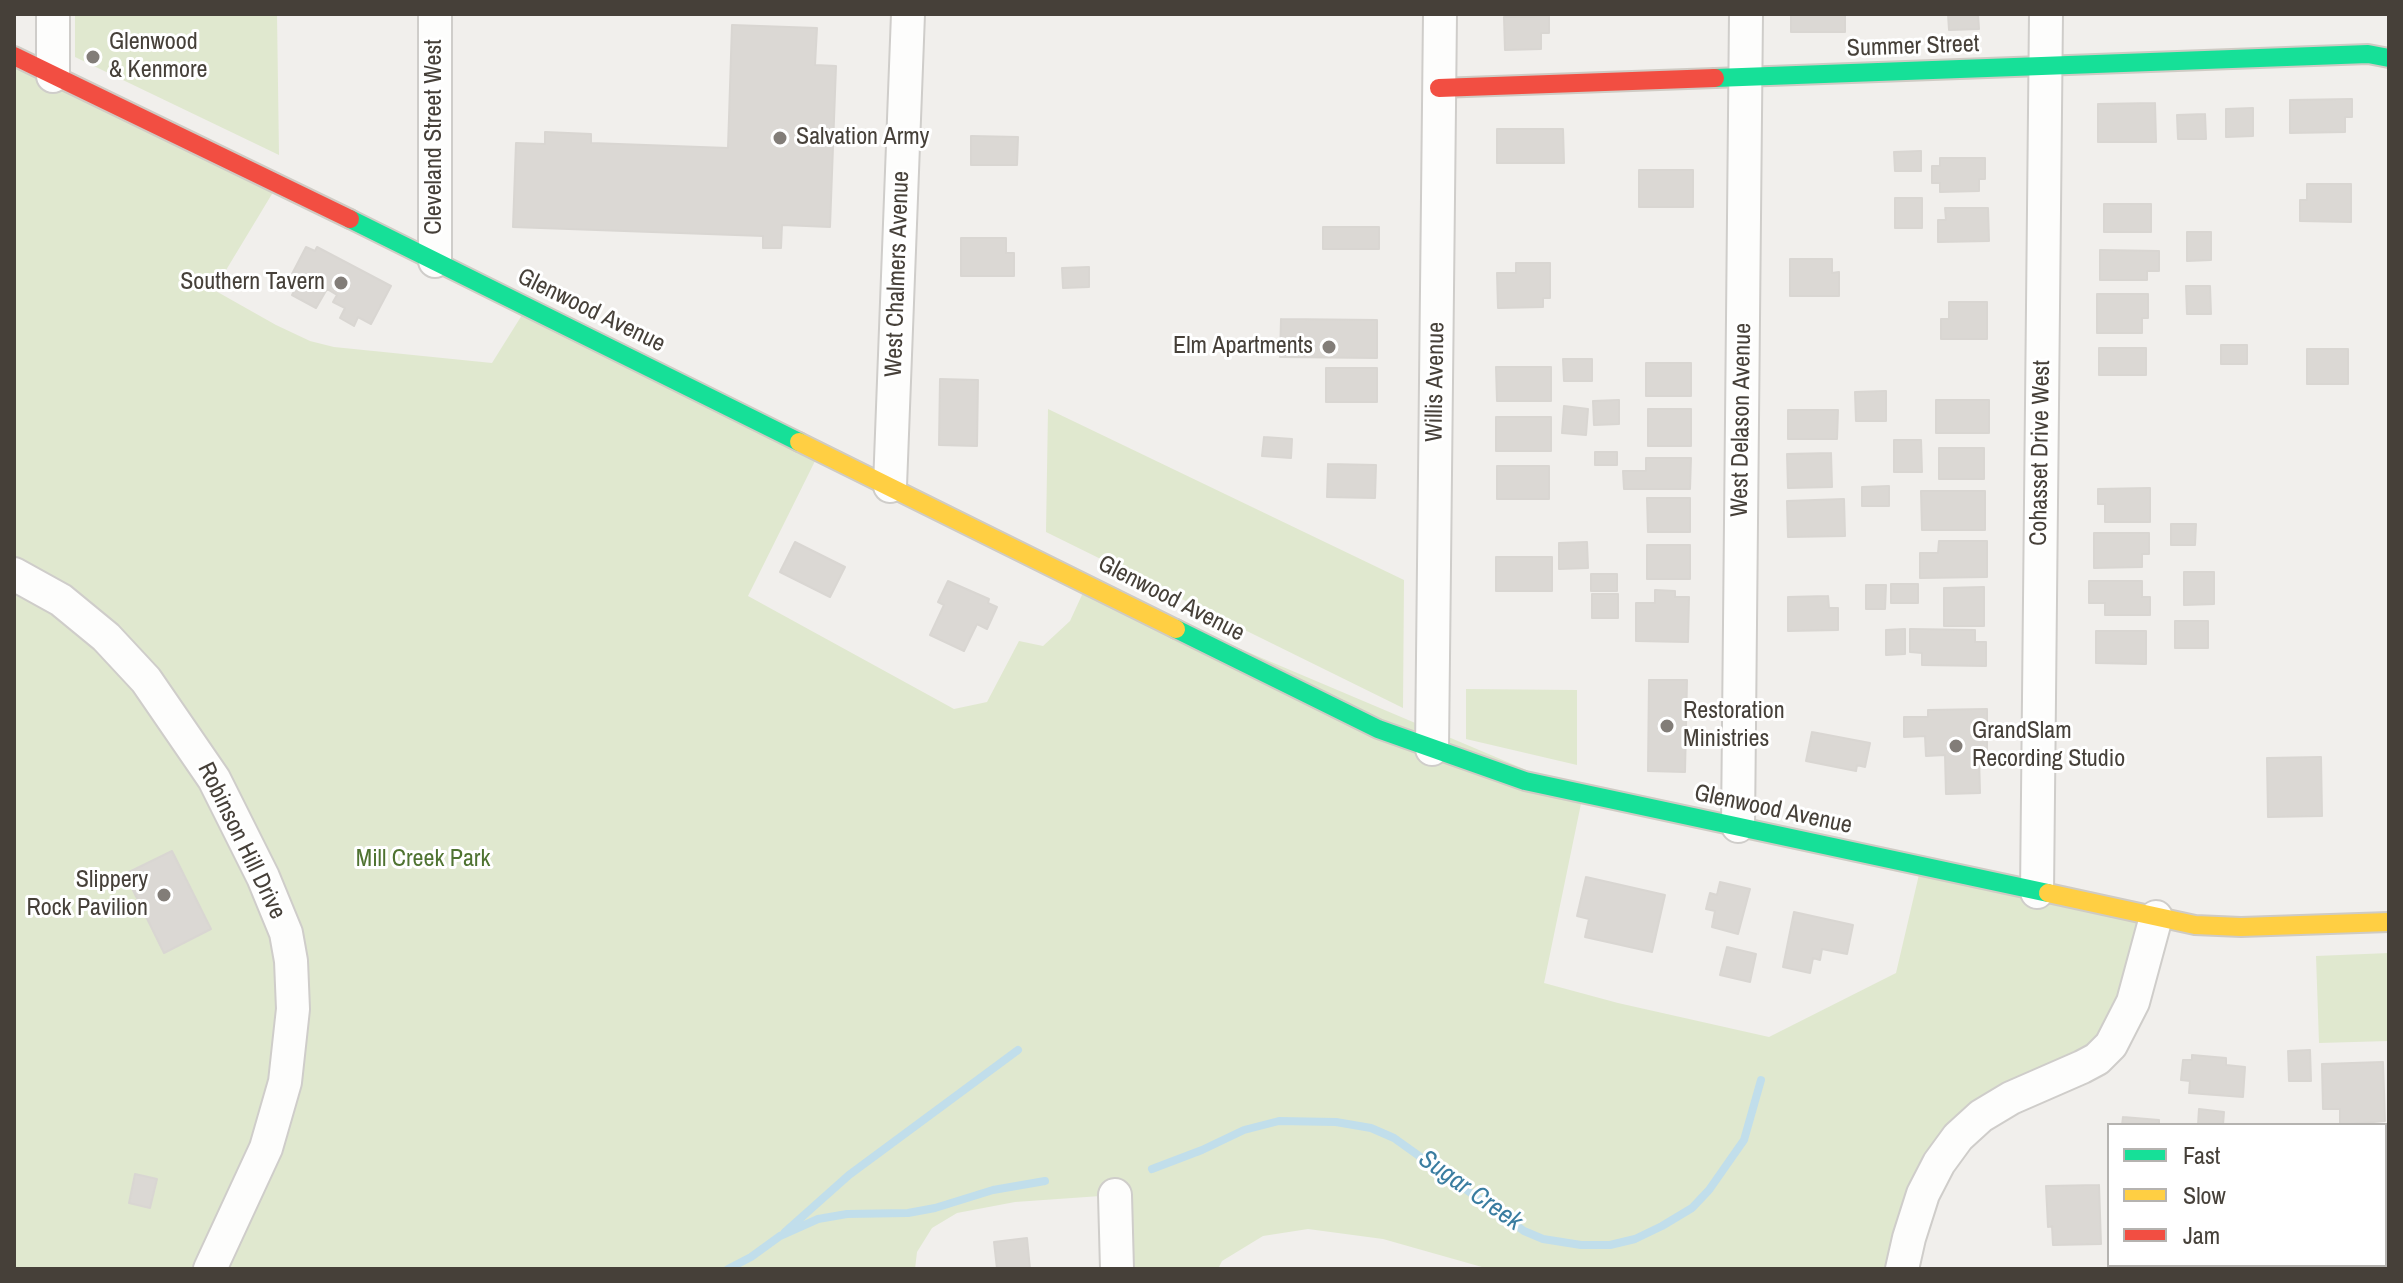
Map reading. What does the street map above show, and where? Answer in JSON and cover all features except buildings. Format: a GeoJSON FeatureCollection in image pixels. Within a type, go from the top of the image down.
{"type":"FeatureCollection","features":[{"type":"Feature","properties":{"kind":"main road","name":"Summer Street"},"geometry":{"type":"LineString","coordinates":[[1439,88],[2368,54],[2389,58]]}},
{"type":"Feature","properties":{"kind":"main road","name":"Glenwood Avenue"},"geometry":{"type":"LineString","coordinates":[[14,56],[435,261],[1378,729],[1512,779],[2195,925],[2241,927],[2389,922]]}},
{"type":"Feature","properties":{"kind":"street"},"geometry":{"type":"LineString","coordinates":[[53,14],[53,76]]}},
{"type":"Feature","properties":{"kind":"street","name":"Cleveland Street West"},"geometry":{"type":"LineString","coordinates":[[435,14],[435,261]]}},
{"type":"Feature","properties":{"kind":"street","name":"West Chalmers Avenue"},"geometry":{"type":"LineString","coordinates":[[890,486],[908,14]]}},
{"type":"Feature","properties":{"kind":"street","name":"Willis Avenue"},"geometry":{"type":"LineString","coordinates":[[1432,749],[1440,14]]}},
{"type":"Feature","properties":{"kind":"street","name":"West Delason Avenue"},"geometry":{"type":"LineString","coordinates":[[1738,826],[1746,14]]}},
{"type":"Feature","properties":{"kind":"street","name":"Cohasset Drive West"},"geometry":{"type":"LineString","coordinates":[[2037,892],[2046,14]]}},
{"type":"Feature","properties":{"kind":"street","name":"Robinson Hill Drive"},"geometry":{"type":"LineString","coordinates":[[14,574],[61,600],[106,637],[146,680],[214,779],[263,877],[283,925],[293,986],[285,1082],[266,1148],[210,1269]]}},
{"type":"Feature","properties":{"kind":"street"},"geometry":{"type":"LineString","coordinates":[[1902,1269],[1923,1194],[1939,1163],[1958,1137],[1981,1116],[2011,1098],[2097,1059],[2111,1045],[2133,1002],[2156,917]]}},
{"type":"Feature","properties":{"kind":"street"},"geometry":{"type":"LineString","coordinates":[[1115,1195],[1117,1269]]}},
{"type":"Feature","properties":{"kind":"green space"},"geometry":{"type":"Polygon","coordinates":[[[75,14],[277,14],[279,155],[75,57],[75,14]]]}},
{"type":"Feature","properties":{"kind":"green space","name":"Mill Creek Park"},"geometry":{"type":"Polygon","coordinates":[[[14,56],[278,184],[214,290],[276,325],[310,341],[334,347],[492,363],[527,307],[820,451],[748,596],[954,709],[987,702],[1019,641],[1043,646],[1070,621],[1087,584],[1583,794],[1544,983],[1769,1037],[1896,973],[1921,866],[2156,917],[2123,1025],[1981,1116],[1902,1269],[1489,1269],[1383,1239],[1308,1229],[1263,1236],[1222,1261],[1218,1269],[1117,1269],[1115,1195],[1015,1202],[957,1213],[932,1228],[917,1252],[915,1269],[14,1269],[14,56]]]}},
{"type":"Feature","properties":{"kind":"green space"},"geometry":{"type":"Polygon","coordinates":[[[1048,409],[1404,580],[1403,708],[1046,532],[1048,409]]]}},
{"type":"Feature","properties":{"kind":"green space"},"geometry":{"type":"Polygon","coordinates":[[[1466,689],[1577,690],[1577,765],[1466,739],[1466,689]]]}},
{"type":"Feature","properties":{"kind":"green space"},"geometry":{"type":"Polygon","coordinates":[[[2389,953],[2389,1041],[2319,1043],[2316,956],[2389,953]]]}},
{"type":"Feature","properties":{"kind":"waterway"},"geometry":{"type":"LineString","coordinates":[[785,1232],[849,1175],[1018,1050]]}},
{"type":"Feature","properties":{"kind":"waterway","name":"Sugar Creek"},"geometry":{"type":"LineString","coordinates":[[1152,1169],[1244,1130],[1279,1121],[1336,1122],[1371,1128],[1394,1138],[1524,1231],[1543,1239],[1581,1245],[1610,1245],[1635,1239],[1662,1226],[1692,1208],[1709,1190],[1744,1140],[1761,1080]]}},
{"type":"Feature","properties":{"kind":"waterway","name":"Sugar Creek"},"geometry":{"type":"LineString","coordinates":[[728,1269],[780,1236],[818,1219],[847,1214],[908,1213],[993,1190],[1045,1181]]}},
{"type":"Feature","properties":{"kind":"traffic: fast"},"geometry":{"type":"LineString","coordinates":[[1715,78],[2368,54],[2389,58]]}},
{"type":"Feature","properties":{"kind":"traffic: fast"},"geometry":{"type":"LineString","coordinates":[[350,219],[799,442]]}},
{"type":"Feature","properties":{"kind":"traffic: fast"},"geometry":{"type":"LineString","coordinates":[[1176,629],[1378,729],[1525,781],[2048,893]]}},
{"type":"Feature","properties":{"kind":"traffic: slow"},"geometry":{"type":"LineString","coordinates":[[799,442],[1176,629]]}},
{"type":"Feature","properties":{"kind":"traffic: slow"},"geometry":{"type":"LineString","coordinates":[[2048,893],[2195,925],[2241,927],[2389,922]]}},
{"type":"Feature","properties":{"kind":"traffic: jam"},"geometry":{"type":"LineString","coordinates":[[14,56],[350,219]]}},
{"type":"Feature","properties":{"kind":"traffic: jam"},"geometry":{"type":"LineString","coordinates":[[1439,88],[1715,78]]}},
{"type":"Feature","properties":{"kind":"place","name":"Glenwood & Kenmore"},"geometry":{"type":"Point","coordinates":[93,57]}},
{"type":"Feature","properties":{"kind":"place","name":"Salvation Army"},"geometry":{"type":"Point","coordinates":[780,138]}},
{"type":"Feature","properties":{"kind":"place","name":"Southern Tavern"},"geometry":{"type":"Point","coordinates":[341,283]}},
{"type":"Feature","properties":{"kind":"place","name":"Elm Apartments"},"geometry":{"type":"Point","coordinates":[1329,347]}},
{"type":"Feature","properties":{"kind":"place","name":"Restoration Ministries"},"geometry":{"type":"Point","coordinates":[1667,726]}},
{"type":"Feature","properties":{"kind":"place","name":"GrandSlam Recording Studio"},"geometry":{"type":"Point","coordinates":[1956,746]}},
{"type":"Feature","properties":{"kind":"place","name":"Slippery Rock Pavilion"},"geometry":{"type":"Point","coordinates":[164,895]}}]}
